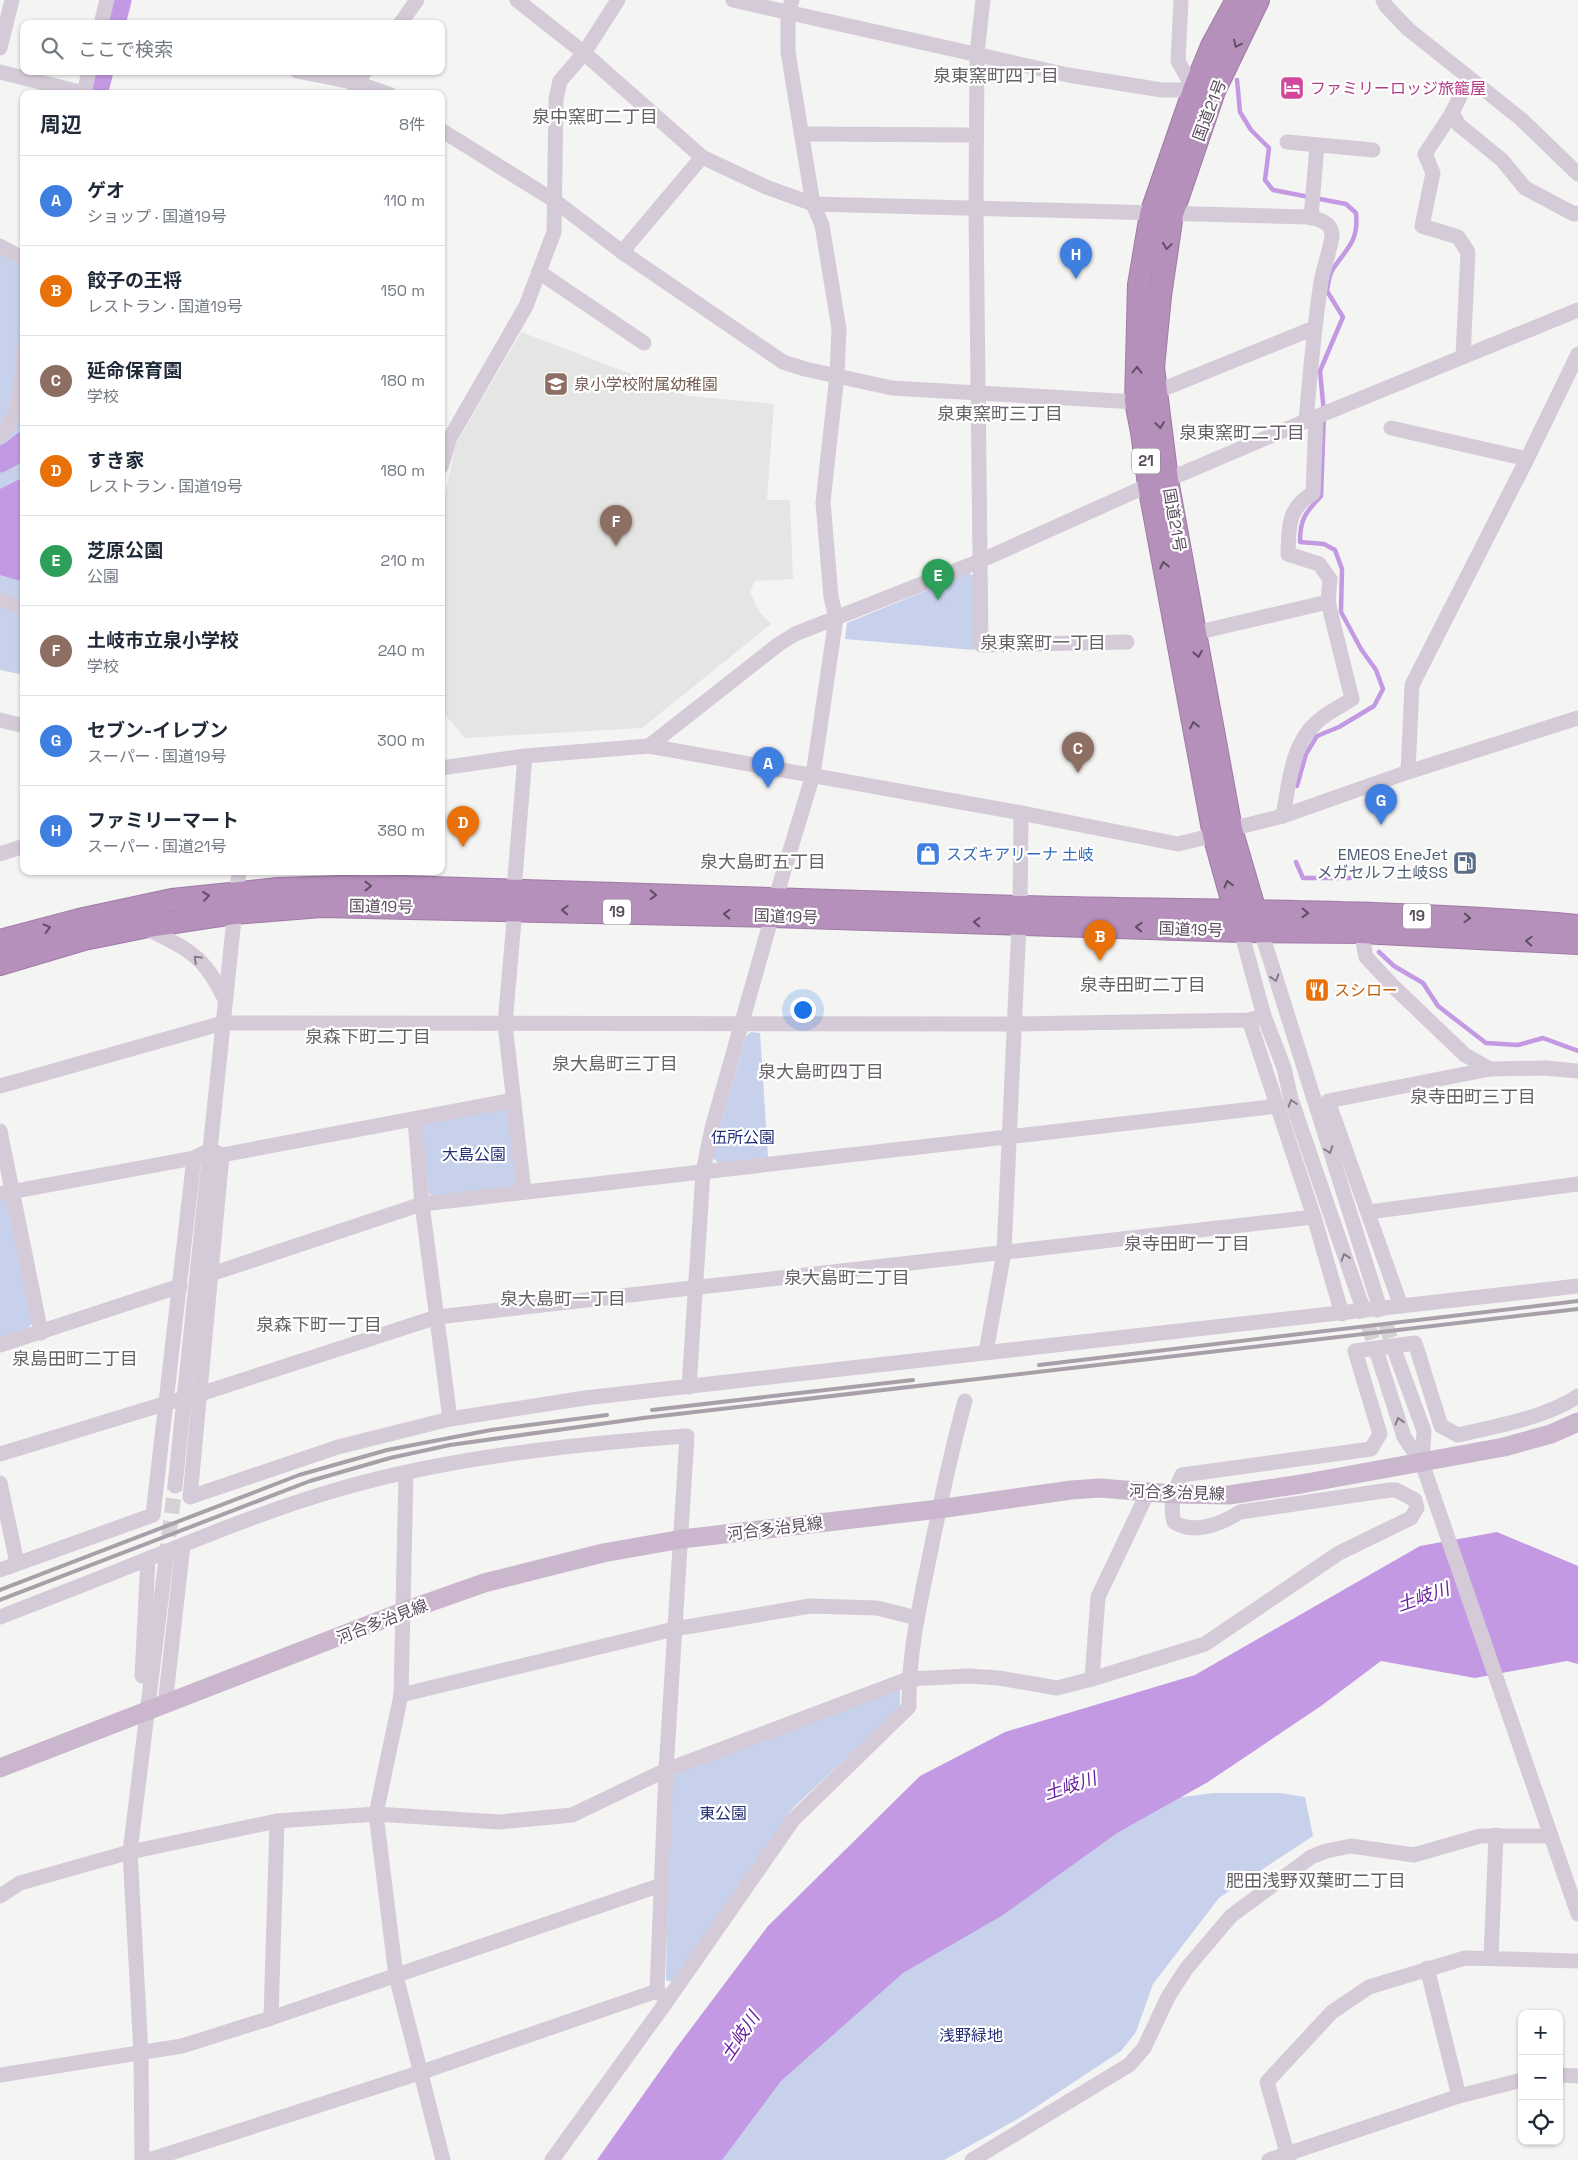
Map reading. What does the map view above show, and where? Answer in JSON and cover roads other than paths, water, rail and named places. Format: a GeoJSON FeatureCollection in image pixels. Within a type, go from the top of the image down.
{"type":"FeatureCollection","features":[{"type":"Feature","properties":{"kind":"highway","name":"国道21号"},"geometry":{"type":"LineString","coordinates":[[1237,0],[1212,46],[1194,90],[1161,214],[1139,285],[1146,397],[1158,483],[1222,832],[1248,921]]}},
{"type":"Feature","properties":{"kind":"highway","name":"国道21号"},"geometry":{"type":"LineString","coordinates":[[1161,214],[1214,92],[1258,0]]}},
{"type":"Feature","properties":{"kind":"highway","name":"国道19号"},"geometry":{"type":"LineString","coordinates":[[0,964],[84,939],[143,927],[237,892]]}},
{"type":"Feature","properties":{"kind":"highway","name":"国道19号"},"geometry":{"type":"LineString","coordinates":[[0,941],[80,920],[172,900],[237,892],[321,906],[514,900],[1248,921],[1501,919],[1578,926]]}},
{"type":"Feature","properties":{"kind":"highway","name":"国道19号"},"geometry":{"type":"LineString","coordinates":[[1248,921],[1361,932],[1578,943]]}},
{"type":"Feature","properties":{"kind":"main road","name":"河合多治見線"},"geometry":{"type":"LineString","coordinates":[[0,1768],[402,1612],[484,1584],[603,1553],[682,1539],[939,1509],[1072,1490],[1100,1488],[1173,1494],[1228,1495],[1422,1463],[1504,1447],[1551,1434],[1578,1422]]}},
{"type":"Feature","properties":{"kind":"street"},"geometry":{"type":"LineString","coordinates":[[0,48],[12,0]]}},
{"type":"Feature","properties":{"kind":"street"},"geometry":{"type":"LineString","coordinates":[[102,20],[107,0]]}},
{"type":"Feature","properties":{"kind":"street"},"geometry":{"type":"LineString","coordinates":[[403,20],[417,0]]}},
{"type":"Feature","properties":{"kind":"street"},"geometry":{"type":"LineString","coordinates":[[517,0],[584,52],[702,157],[766,187],[813,204],[1161,214],[1311,212],[1330,226],[1332,234],[1322,274],[1314,328],[1311,419],[1313,493],[1293,511],[1289,527],[1288,554],[1319,564],[1330,579],[1328,602],[1352,699],[1316,723],[1300,743],[1291,773],[1283,816]]}},
{"type":"Feature","properties":{"kind":"street"},"geometry":{"type":"LineString","coordinates":[[445,454],[450,438],[526,306],[554,232],[556,99],[560,81],[584,52],[618,0]]}},
{"type":"Feature","properties":{"kind":"street"},"geometry":{"type":"LineString","coordinates":[[733,0],[790,7],[1068,75],[1162,90],[1194,90],[1178,61],[1181,0]]}},
{"type":"Feature","properties":{"kind":"street"},"geometry":{"type":"LineString","coordinates":[[983,0],[977,53],[976,135],[981,646],[1127,642]]}},
{"type":"Feature","properties":{"kind":"street"},"geometry":{"type":"LineString","coordinates":[[1383,0],[1386,6],[1408,29],[1521,120],[1578,174]]}},
{"type":"Feature","properties":{"kind":"street"},"geometry":{"type":"LineString","coordinates":[[689,1387],[703,1172],[712,1128],[741,1023],[813,775],[836,618],[830,597],[823,502],[837,375],[839,329],[822,225],[813,204],[788,52],[790,7]]}},
{"type":"Feature","properties":{"kind":"street"},"geometry":{"type":"LineString","coordinates":[[0,72],[72,90]]}},
{"type":"Feature","properties":{"kind":"street"},"geometry":{"type":"LineString","coordinates":[[85,90],[88,75]]}},
{"type":"Feature","properties":{"kind":"street"},"geometry":{"type":"LineString","coordinates":[[320,75],[359,82],[379,90]]}},
{"type":"Feature","properties":{"kind":"street"},"geometry":{"type":"LineString","coordinates":[[1463,357],[1468,252],[1458,237],[1422,226],[1433,173],[1425,154],[1452,113],[1469,78]]}},
{"type":"Feature","properties":{"kind":"street"},"geometry":{"type":"LineString","coordinates":[[1452,113],[1459,125],[1502,160],[1525,188],[1574,214],[1578,213]]}},
{"type":"Feature","properties":{"kind":"street"},"geometry":{"type":"LineString","coordinates":[[445,132],[555,201],[622,252],[783,362],[892,388],[978,393],[1146,397],[1314,328]]}},
{"type":"Feature","properties":{"kind":"street"},"geometry":{"type":"LineString","coordinates":[[801,134],[976,135]]}},
{"type":"Feature","properties":{"kind":"street"},"geometry":{"type":"LineString","coordinates":[[1287,142],[1373,150]]}},
{"type":"Feature","properties":{"kind":"street"},"geometry":{"type":"LineString","coordinates":[[1311,212],[1317,145]]}},
{"type":"Feature","properties":{"kind":"street"},"geometry":{"type":"LineString","coordinates":[[622,252],[702,157]]}},
{"type":"Feature","properties":{"kind":"street"},"geometry":{"type":"LineString","coordinates":[[0,246],[20,257]]}},
{"type":"Feature","properties":{"kind":"street"},"geometry":{"type":"LineString","coordinates":[[539,272],[644,343]]}},
{"type":"Feature","properties":{"kind":"street"},"geometry":{"type":"LineString","coordinates":[[649,746],[779,644],[795,634],[980,561],[1158,483],[1578,310]]}},
{"type":"Feature","properties":{"kind":"street"},"geometry":{"type":"LineString","coordinates":[[1408,772],[1412,685],[1578,354]]}},
{"type":"Feature","properties":{"kind":"street"},"geometry":{"type":"LineString","coordinates":[[0,436],[18,406],[20,387]]}},
{"type":"Feature","properties":{"kind":"street"},"geometry":{"type":"LineString","coordinates":[[1391,428],[1527,459]]}},
{"type":"Feature","properties":{"kind":"street"},"geometry":{"type":"LineString","coordinates":[[0,600],[20,607]]}},
{"type":"Feature","properties":{"kind":"street"},"geometry":{"type":"LineString","coordinates":[[1208,630],[1328,602]]}},
{"type":"Feature","properties":{"kind":"street"},"geometry":{"type":"LineString","coordinates":[[445,767],[525,756],[649,746],[1021,813],[1178,844],[1283,816],[1408,772],[1578,718]]}},
{"type":"Feature","properties":{"kind":"street"},"geometry":{"type":"LineString","coordinates":[[0,720],[20,725]]}},
{"type":"Feature","properties":{"kind":"street"},"geometry":{"type":"LineString","coordinates":[[524,1192],[505,1024],[525,756]]}},
{"type":"Feature","properties":{"kind":"street"},"geometry":{"type":"LineString","coordinates":[[986,1352],[1004,1252],[1020,915],[1021,813]]}},
{"type":"Feature","properties":{"kind":"street"},"geometry":{"type":"LineString","coordinates":[[0,854],[20,847]]}},
{"type":"Feature","properties":{"kind":"street"},"geometry":{"type":"LineString","coordinates":[[237,892],[223,1023],[211,1274],[190,1497],[338,1447],[450,1419],[585,1398],[1578,1286]]}},
{"type":"Feature","properties":{"kind":"street"},"geometry":{"type":"LineString","coordinates":[[1248,921],[1264,1016],[1284,1068],[1290,1098],[1360,1303]]}},
{"type":"Feature","properties":{"kind":"street"},"geometry":{"type":"LineString","coordinates":[[1248,921],[1320,1100],[1369,1212],[1401,1306]]}},
{"type":"Feature","properties":{"kind":"street"},"geometry":{"type":"LineString","coordinates":[[143,927],[171,940],[196,957],[207,969],[225,999]]}},
{"type":"Feature","properties":{"kind":"street"},"geometry":{"type":"LineString","coordinates":[[1361,932],[1366,957],[1394,988],[1465,1055],[1490,1069]]}},
{"type":"Feature","properties":{"kind":"street"},"geometry":{"type":"LineString","coordinates":[[0,1086],[223,1023],[1014,1024],[1249,1020],[1264,1016]]}},
{"type":"Feature","properties":{"kind":"street"},"geometry":{"type":"LineString","coordinates":[[1249,1020],[1314,1217],[1342,1314]]}},
{"type":"Feature","properties":{"kind":"street"},"geometry":{"type":"LineString","coordinates":[[1320,1100],[1490,1069],[1545,1068],[1578,1072]]}},
{"type":"Feature","properties":{"kind":"street"},"geometry":{"type":"LineString","coordinates":[[6,1192],[194,1158],[216,1152],[414,1120],[514,1100]]}},
{"type":"Feature","properties":{"kind":"street"},"geometry":{"type":"LineString","coordinates":[[1320,1100],[1378,1302]]}},
{"type":"Feature","properties":{"kind":"street"},"geometry":{"type":"LineString","coordinates":[[211,1274],[422,1204],[1278,1106]]}},
{"type":"Feature","properties":{"kind":"street"},"geometry":{"type":"LineString","coordinates":[[414,1120],[422,1204],[450,1419]]}},
{"type":"Feature","properties":{"kind":"street"},"geometry":{"type":"LineString","coordinates":[[0,1131],[6,1192],[40,1332]]}},
{"type":"Feature","properties":{"kind":"street"},"geometry":{"type":"LineString","coordinates":[[175,1486],[183,1399],[216,1152]]}},
{"type":"Feature","properties":{"kind":"street"},"geometry":{"type":"LineString","coordinates":[[0,1570],[153,1515],[194,1158]]}},
{"type":"Feature","properties":{"kind":"street"},"geometry":{"type":"LineString","coordinates":[[1369,1212],[1578,1184]]}},
{"type":"Feature","properties":{"kind":"street"},"geometry":{"type":"LineString","coordinates":[[0,1454],[200,1394],[437,1317],[1314,1217]]}},
{"type":"Feature","properties":{"kind":"street"},"geometry":{"type":"LineString","coordinates":[[0,1345],[180,1286]]}},
{"type":"Feature","properties":{"kind":"street"},"geometry":{"type":"LineString","coordinates":[[0,1896],[20,1883],[130,1852],[277,1821],[376,1814],[499,1822],[572,1815],[666,1770],[908,1678],[968,1676],[999,1678],[1057,1688],[1205,1644],[1340,1553],[1411,1518],[1417,1508],[1415,1500],[1396,1490],[1390,1490],[1240,1512],[1223,1522],[1194,1528],[1182,1527],[1174,1522],[1172,1515],[1173,1494],[1182,1475],[1370,1449],[1380,1434],[1355,1351],[1415,1343],[1441,1426],[1458,1435],[1516,1421],[1550,1409],[1578,1396]]}},
{"type":"Feature","properties":{"kind":"street"},"geometry":{"type":"LineString","coordinates":[[1395,1352],[1424,1431],[1422,1463]]}},
{"type":"Feature","properties":{"kind":"street"},"geometry":{"type":"LineString","coordinates":[[1377,1353],[1404,1436],[1422,1463],[1578,1914]]}},
{"type":"Feature","properties":{"kind":"street"},"geometry":{"type":"LineString","coordinates":[[552,2160],[662,1996],[793,1820],[909,1707],[908,1678],[917,1618],[951,1452],[965,1401]]}},
{"type":"Feature","properties":{"kind":"street"},"geometry":{"type":"LineString","coordinates":[[0,1617],[282,1507],[344,1488],[406,1473],[592,1443],[687,1436],[666,1770],[661,1885],[662,1996]]}},
{"type":"Feature","properties":{"kind":"street"},"geometry":{"type":"LineString","coordinates":[[406,1473],[401,1695],[376,1814],[396,1976],[443,2160]]}},
{"type":"Feature","properties":{"kind":"street"},"geometry":{"type":"LineString","coordinates":[[0,1483],[17,1563]]}},
{"type":"Feature","properties":{"kind":"street"},"geometry":{"type":"LineString","coordinates":[[1092,1679],[1098,1597],[1148,1492]]}},
{"type":"Feature","properties":{"kind":"street"},"geometry":{"type":"LineString","coordinates":[[165,1705],[183,1545]]}},
{"type":"Feature","properties":{"kind":"street"},"geometry":{"type":"LineString","coordinates":[[143,1713],[148,1559]]}},
{"type":"Feature","properties":{"kind":"street"},"geometry":{"type":"LineString","coordinates":[[142,2160],[141,2053],[130,1852],[143,1713],[166,1559]]}},
{"type":"Feature","properties":{"kind":"street"},"geometry":{"type":"LineString","coordinates":[[401,1695],[674,1630],[810,1606],[877,1608],[917,1618]]}},
{"type":"Feature","properties":{"kind":"street"},"geometry":{"type":"LineString","coordinates":[[271,2018],[277,1821]]}},
{"type":"Feature","properties":{"kind":"street"},"geometry":{"type":"LineString","coordinates":[[972,2160],[1129,2065],[1144,2048],[1168,1997],[1186,1969],[1231,1916],[1311,1857],[1326,1851],[1351,1846],[1414,1855],[1480,1836],[1549,1832]]}},
{"type":"Feature","properties":{"kind":"street"},"geometry":{"type":"LineString","coordinates":[[1491,1958],[1496,1835]]}},
{"type":"Feature","properties":{"kind":"street"},"geometry":{"type":"LineString","coordinates":[[0,2075],[182,2046],[396,1976],[661,1885]]}},
{"type":"Feature","properties":{"kind":"street"},"geometry":{"type":"LineString","coordinates":[[1288,2157],[1267,2082],[1332,2012],[1369,1987],[1426,1968],[1465,1958],[1578,1961]]}},
{"type":"Feature","properties":{"kind":"street"},"geometry":{"type":"LineString","coordinates":[[1426,1968],[1459,2096]]}},
{"type":"Feature","properties":{"kind":"street"},"geometry":{"type":"LineString","coordinates":[[149,2160],[662,1996]]}},
{"type":"Feature","properties":{"kind":"street"},"geometry":{"type":"LineString","coordinates":[[1563,2075],[1578,2076]]}},
{"type":"Feature","properties":{"kind":"street"},"geometry":{"type":"LineString","coordinates":[[1269,2160],[1288,2157],[1459,2096],[1518,2081]]}},
{"type":"Feature","properties":{"kind":"water"},"geometry":{"type":"Polygon","coordinates":[[[20,479],[20,581],[0,575],[0,489],[20,479]]]}},
{"type":"Feature","properties":{"kind":"water","name":"土岐川"},"geometry":{"type":"Polygon","coordinates":[[[1497,1532],[1578,1566],[1578,1664],[1567,1661],[1475,1678],[1381,1661],[1321,1706],[1208,1782],[1117,1833],[1003,1915],[903,1973],[781,2081],[722,2160],[597,2160],[677,2047],[768,1926],[920,1776],[1005,1732],[1195,1675],[1420,1546],[1497,1532]]]}},
{"type":"Feature","properties":{"kind":"waterway"},"geometry":{"type":"LineString","coordinates":[[114,20],[119,0]]}},
{"type":"Feature","properties":{"kind":"waterway"},"geometry":{"type":"LineString","coordinates":[[96,90],[100,75]]}},
{"type":"Feature","properties":{"kind":"waterway"},"geometry":{"type":"LineString","coordinates":[[1237,80],[1240,112],[1251,130],[1269,148],[1265,180],[1273,190],[1346,204],[1356,213],[1354,237],[1332,271],[1328,282],[1327,291],[1343,317],[1320,371],[1324,413],[1321,496],[1304,517],[1300,542],[1324,544],[1335,550],[1342,569],[1341,612],[1361,649],[1376,670],[1383,689],[1374,706],[1339,727],[1317,736],[1306,754],[1297,786]]}},
{"type":"Feature","properties":{"kind":"waterway"},"geometry":{"type":"LineString","coordinates":[[0,460],[20,447]]}},
{"type":"Feature","properties":{"kind":"waterway"},"geometry":{"type":"LineString","coordinates":[[1296,862],[1303,878],[1350,878]]}},
{"type":"Feature","properties":{"kind":"waterway"},"geometry":{"type":"LineString","coordinates":[[1379,952],[1394,966],[1423,983],[1438,1006],[1486,1043],[1518,1045],[1543,1038],[1578,1051]]}},
{"type":"Feature","properties":{"kind":"tunnel"},"geometry":{"type":"LineString","coordinates":[[1378,1302],[1395,1352]]}},
{"type":"Feature","properties":{"kind":"tunnel"},"geometry":{"type":"LineString","coordinates":[[1361,1303],[1377,1353]]}},
{"type":"Feature","properties":{"kind":"tunnel"},"geometry":{"type":"LineString","coordinates":[[166,1559],[175,1486]]}},
{"type":"Feature","properties":{"kind":"railway"},"geometry":{"type":"LineString","coordinates":[[1039,1365],[1578,1301]]}},
{"type":"Feature","properties":{"kind":"railway"},"geometry":{"type":"LineString","coordinates":[[0,1600],[310,1481],[390,1458],[450,1445],[643,1418],[1578,1309]]}},
{"type":"Feature","properties":{"kind":"railway"},"geometry":{"type":"LineString","coordinates":[[652,1410],[913,1380]]}},
{"type":"Feature","properties":{"kind":"railway"},"geometry":{"type":"LineString","coordinates":[[0,1590],[299,1475],[387,1450],[491,1430],[607,1415]]}},
{"type":"Feature","properties":{"kind":"place","name":"ファミリーロッジ旅籠屋"},"geometry":{"type":"Point","coordinates":[1292,88]}},
{"type":"Feature","properties":{"kind":"place","name":"ファミリーマート"},"geometry":{"type":"Point","coordinates":[1076,279]}},
{"type":"Feature","properties":{"kind":"place","name":"泉小学校附属幼稚園"},"geometry":{"type":"Point","coordinates":[556,384]}},
{"type":"Feature","properties":{"kind":"place","name":"土岐市立泉小学校"},"geometry":{"type":"Point","coordinates":[616,546]}},
{"type":"Feature","properties":{"kind":"place","name":"芝原公園"},"geometry":{"type":"Point","coordinates":[938,600]}},
{"type":"Feature","properties":{"kind":"place","name":"延命保育園"},"geometry":{"type":"Point","coordinates":[1078,773]}},
{"type":"Feature","properties":{"kind":"place","name":"ゲオ"},"geometry":{"type":"Point","coordinates":[768,788]}},
{"type":"Feature","properties":{"kind":"place","name":"セブン-イレブン"},"geometry":{"type":"Point","coordinates":[1381,825]}},
{"type":"Feature","properties":{"kind":"place","name":"すき家"},"geometry":{"type":"Point","coordinates":[463,847]}},
{"type":"Feature","properties":{"kind":"place","name":"スズキアリーナ 土岐"},"geometry":{"type":"Point","coordinates":[928,854]}},
{"type":"Feature","properties":{"kind":"place","name":"EMEOS EneJet メガセルフ土岐SS"},"geometry":{"type":"Point","coordinates":[1465,863]}},
{"type":"Feature","properties":{"kind":"place","name":"餃子の王将"},"geometry":{"type":"Point","coordinates":[1100,961]}},
{"type":"Feature","properties":{"kind":"place","name":"スシロー"},"geometry":{"type":"Point","coordinates":[1317,990]}},
{"type":"Feature","properties":{"kind":"district","name":"泉東窯町四丁目"},"geometry":{"type":"Point","coordinates":[996,76]}},
{"type":"Feature","properties":{"kind":"district","name":"泉中窯町二丁目"},"geometry":{"type":"Point","coordinates":[595,117]}},
{"type":"Feature","properties":{"kind":"district","name":"泉東窯町三丁目"},"geometry":{"type":"Point","coordinates":[1000,414]}},
{"type":"Feature","properties":{"kind":"district","name":"泉東窯町二丁目"},"geometry":{"type":"Point","coordinates":[1242,433]}},
{"type":"Feature","properties":{"kind":"district","name":"泉東窯町一丁目"},"geometry":{"type":"Point","coordinates":[1043,643]}},
{"type":"Feature","properties":{"kind":"district","name":"泉大島町五丁目"},"geometry":{"type":"Point","coordinates":[763,862]}},
{"type":"Feature","properties":{"kind":"district","name":"泉寺田町二丁目"},"geometry":{"type":"Point","coordinates":[1143,985]}},
{"type":"Feature","properties":{"kind":"district","name":"泉森下町二丁目"},"geometry":{"type":"Point","coordinates":[368,1037]}},
{"type":"Feature","properties":{"kind":"district","name":"泉大島町三丁目"},"geometry":{"type":"Point","coordinates":[615,1064]}},
{"type":"Feature","properties":{"kind":"district","name":"泉大島町四丁目"},"geometry":{"type":"Point","coordinates":[821,1072]}},
{"type":"Feature","properties":{"kind":"district","name":"泉寺田町三丁目"},"geometry":{"type":"Point","coordinates":[1473,1097]}},
{"type":"Feature","properties":{"kind":"district","name":"泉寺田町一丁目"},"geometry":{"type":"Point","coordinates":[1187,1244]}},
{"type":"Feature","properties":{"kind":"district","name":"泉大島町二丁目"},"geometry":{"type":"Point","coordinates":[847,1278]}},
{"type":"Feature","properties":{"kind":"district","name":"泉大島町一丁目"},"geometry":{"type":"Point","coordinates":[563,1299]}},
{"type":"Feature","properties":{"kind":"district","name":"泉森下町一丁目"},"geometry":{"type":"Point","coordinates":[319,1325]}},
{"type":"Feature","properties":{"kind":"district","name":"泉島田町二丁目"},"geometry":{"type":"Point","coordinates":[75,1359]}},
{"type":"Feature","properties":{"kind":"district","name":"肥田浅野双葉町二丁目"},"geometry":{"type":"Point","coordinates":[1316,1881]}},
{"type":"Feature","properties":{"kind":"park label","name":"伍所公園"},"geometry":{"type":"Point","coordinates":[743,1137]}},
{"type":"Feature","properties":{"kind":"park label","name":"大島公園"},"geometry":{"type":"Point","coordinates":[474,1154]}},
{"type":"Feature","properties":{"kind":"park label","name":"東公園"},"geometry":{"type":"Point","coordinates":[723,1813]}},
{"type":"Feature","properties":{"kind":"park label","name":"浅野緑地"},"geometry":{"type":"Point","coordinates":[971,2035]}}]}
